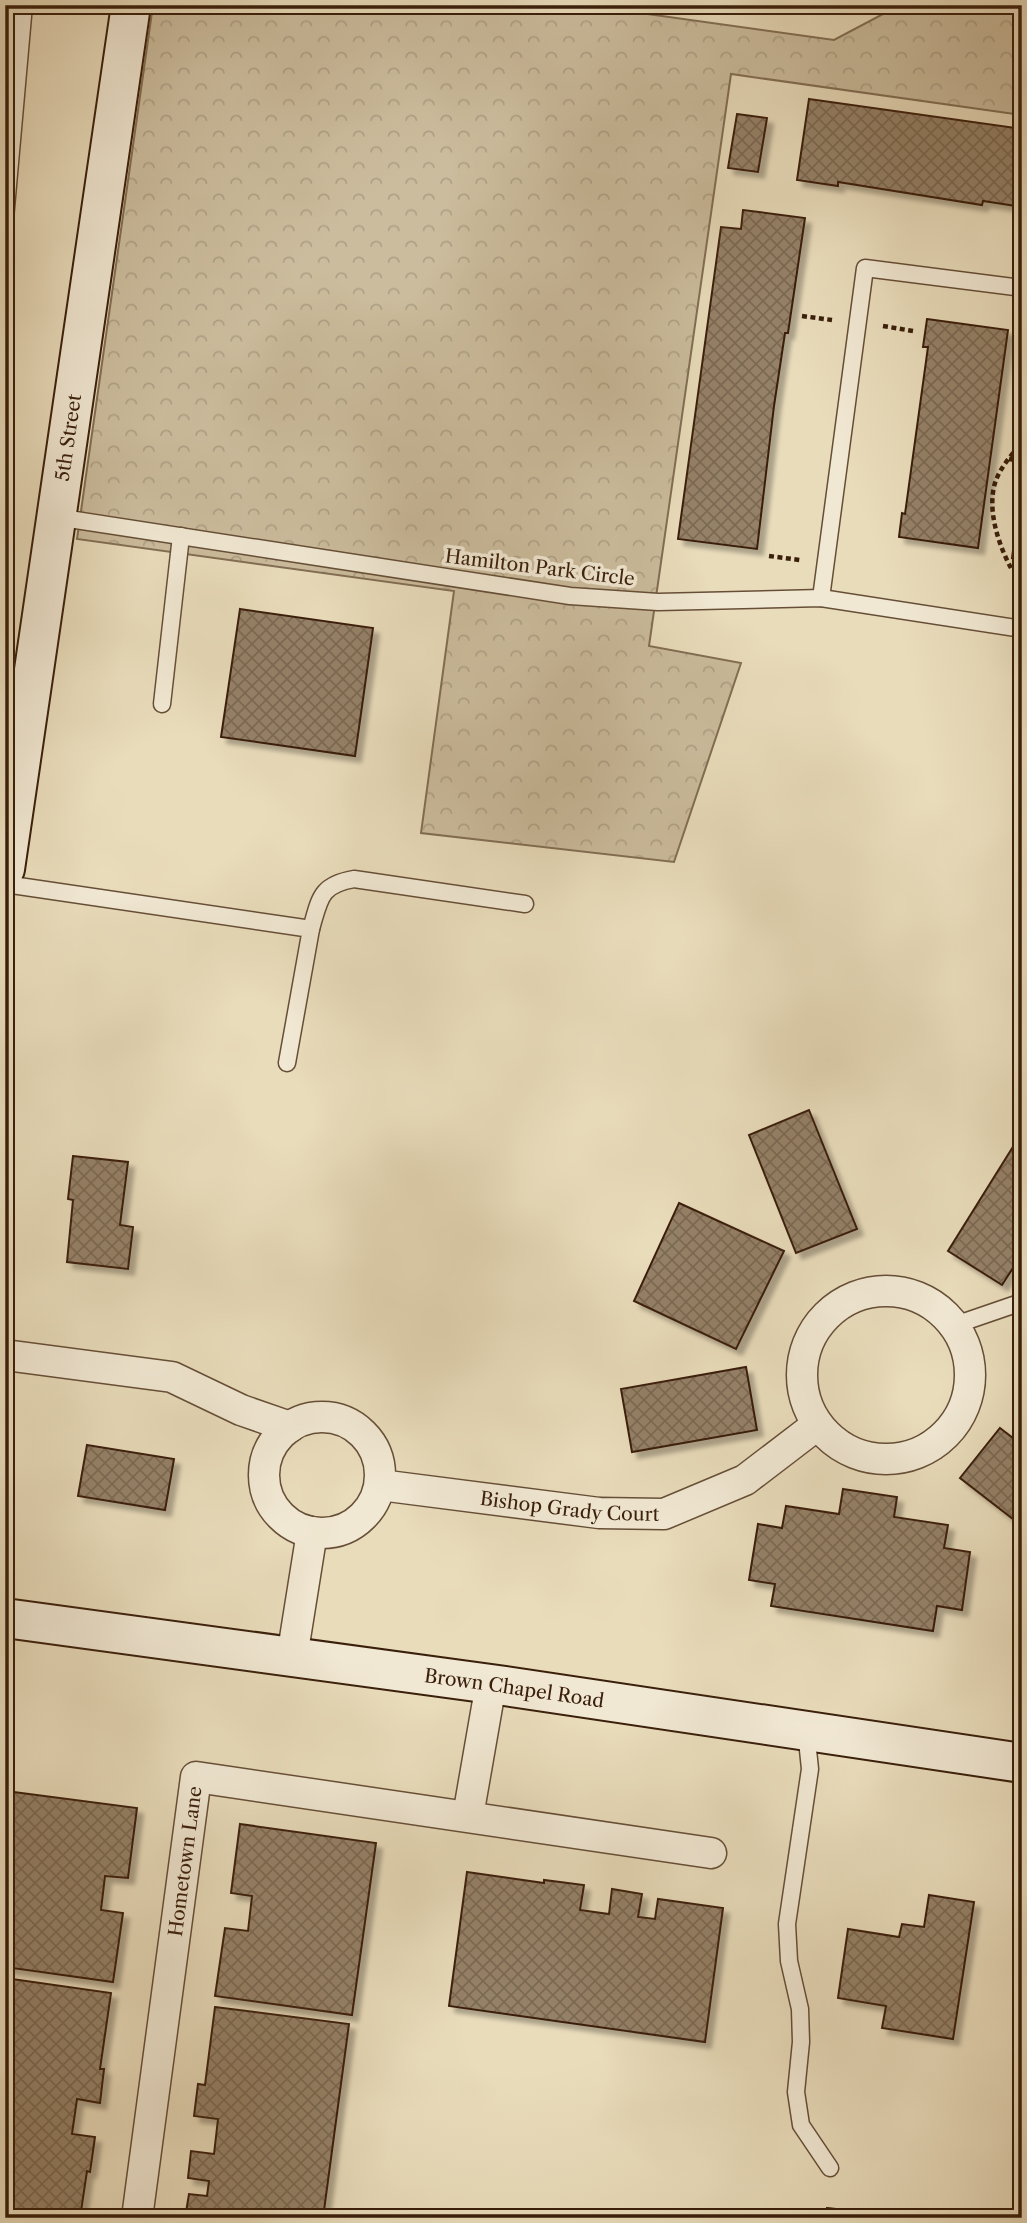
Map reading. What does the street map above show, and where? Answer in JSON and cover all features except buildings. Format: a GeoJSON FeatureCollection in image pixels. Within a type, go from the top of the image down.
{"type":"FeatureCollection","features":[{"type":"Feature","properties":{"kind":"street","name":"5th Street"},"geometry":{"type":"LineString","coordinates":[[5,869],[12,776],[56,517],[131,5]]}},
{"type":"Feature","properties":{"kind":"street"},"geometry":{"type":"LineString","coordinates":[[878,1290],[907,1292],[934,1304],[955,1325],[968,1348],[971,1375],[967,1401],[955,1425],[936,1444],[912,1456],[886,1460],[860,1456],[836,1444],[817,1425],[804,1398],[802,1369],[809,1340],[825,1315],[849,1298],[878,1290]]}},
{"type":"Feature","properties":{"kind":"street"},"geometry":{"type":"LineString","coordinates":[[5,1356],[172,1377],[241,1410],[290,1427]]}},
{"type":"Feature","properties":{"kind":"street"},"geometry":{"type":"LineString","coordinates":[[325,1416],[359,1429],[374,1448],[380,1485],[369,1509],[355,1522],[330,1532],[313,1532],[292,1524],[272,1502],[265,1482],[266,1461],[275,1442],[290,1427],[325,1416]]}},
{"type":"Feature","properties":{"kind":"street","name":"Bishop Grady Court"},"geometry":{"type":"LineString","coordinates":[[380,1485],[599,1513],[664,1514],[746,1480],[817,1425]]}},
{"type":"Feature","properties":{"kind":"street"},"geometry":{"type":"LineString","coordinates":[[292,1657],[313,1532]]}},
{"type":"Feature","properties":{"kind":"street","name":"Brown Chapel Road"},"geometry":{"type":"LineString","coordinates":[[5,1618],[491,1684],[1022,1763]]}},
{"type":"Feature","properties":{"kind":"street"},"geometry":{"type":"LineString","coordinates":[[468,1816],[491,1684]]}},
{"type":"Feature","properties":{"kind":"street","name":"Hometown Lane"},"geometry":{"type":"LineString","coordinates":[[137,2218],[196,1777],[711,1853]]}},
{"type":"Feature","properties":{"kind":"lane"},"geometry":{"type":"LineString","coordinates":[[5,219],[24,5]]}},
{"type":"Feature","properties":{"kind":"lane"},"geometry":{"type":"LineString","coordinates":[[821,598],[864,268],[1022,288]]}},
{"type":"Feature","properties":{"kind":"lane","name":"Hamilton Park Circle"},"geometry":{"type":"LineString","coordinates":[[56,517],[570,596],[658,602],[821,598],[1022,629]]}},
{"type":"Feature","properties":{"kind":"lane"},"geometry":{"type":"LineString","coordinates":[[162,704],[181,536]]}},
{"type":"Feature","properties":{"kind":"lane"},"geometry":{"type":"LineString","coordinates":[[287,1063],[311,929],[319,899],[335,883],[354,879],[525,904]]}},
{"type":"Feature","properties":{"kind":"lane"},"geometry":{"type":"LineString","coordinates":[[5,884],[311,929]]}},
{"type":"Feature","properties":{"kind":"lane"},"geometry":{"type":"LineString","coordinates":[[955,1325],[1022,1301]]}},
{"type":"Feature","properties":{"kind":"lane"},"geometry":{"type":"LineString","coordinates":[[806,1731],[810,1769],[787,1924],[789,1961],[800,2009],[801,2042],[796,2092],[801,2125],[830,2168]]}},
{"type":"Feature","properties":{"kind":"path"},"geometry":{"type":"LineString","coordinates":[[802,316],[837,320]]}},
{"type":"Feature","properties":{"kind":"path"},"geometry":{"type":"LineString","coordinates":[[879,326],[913,331]]}},
{"type":"Feature","properties":{"kind":"path"},"geometry":{"type":"LineString","coordinates":[[1011,568],[999,543],[993,506],[996,482],[1022,441]]}},
{"type":"Feature","properties":{"kind":"path"},"geometry":{"type":"LineString","coordinates":[[1009,459],[1022,461]]}},
{"type":"Feature","properties":{"kind":"path"},"geometry":{"type":"LineString","coordinates":[[769,556],[804,561]]}},
{"type":"Feature","properties":{"kind":"green space"},"geometry":{"type":"Polygon","coordinates":[[[153,5],[583,5],[834,40],[900,5],[1022,5],[1022,115],[731,74],[649,646],[741,663],[674,862],[421,833],[454,591],[77,539],[153,5]]]}}]}
